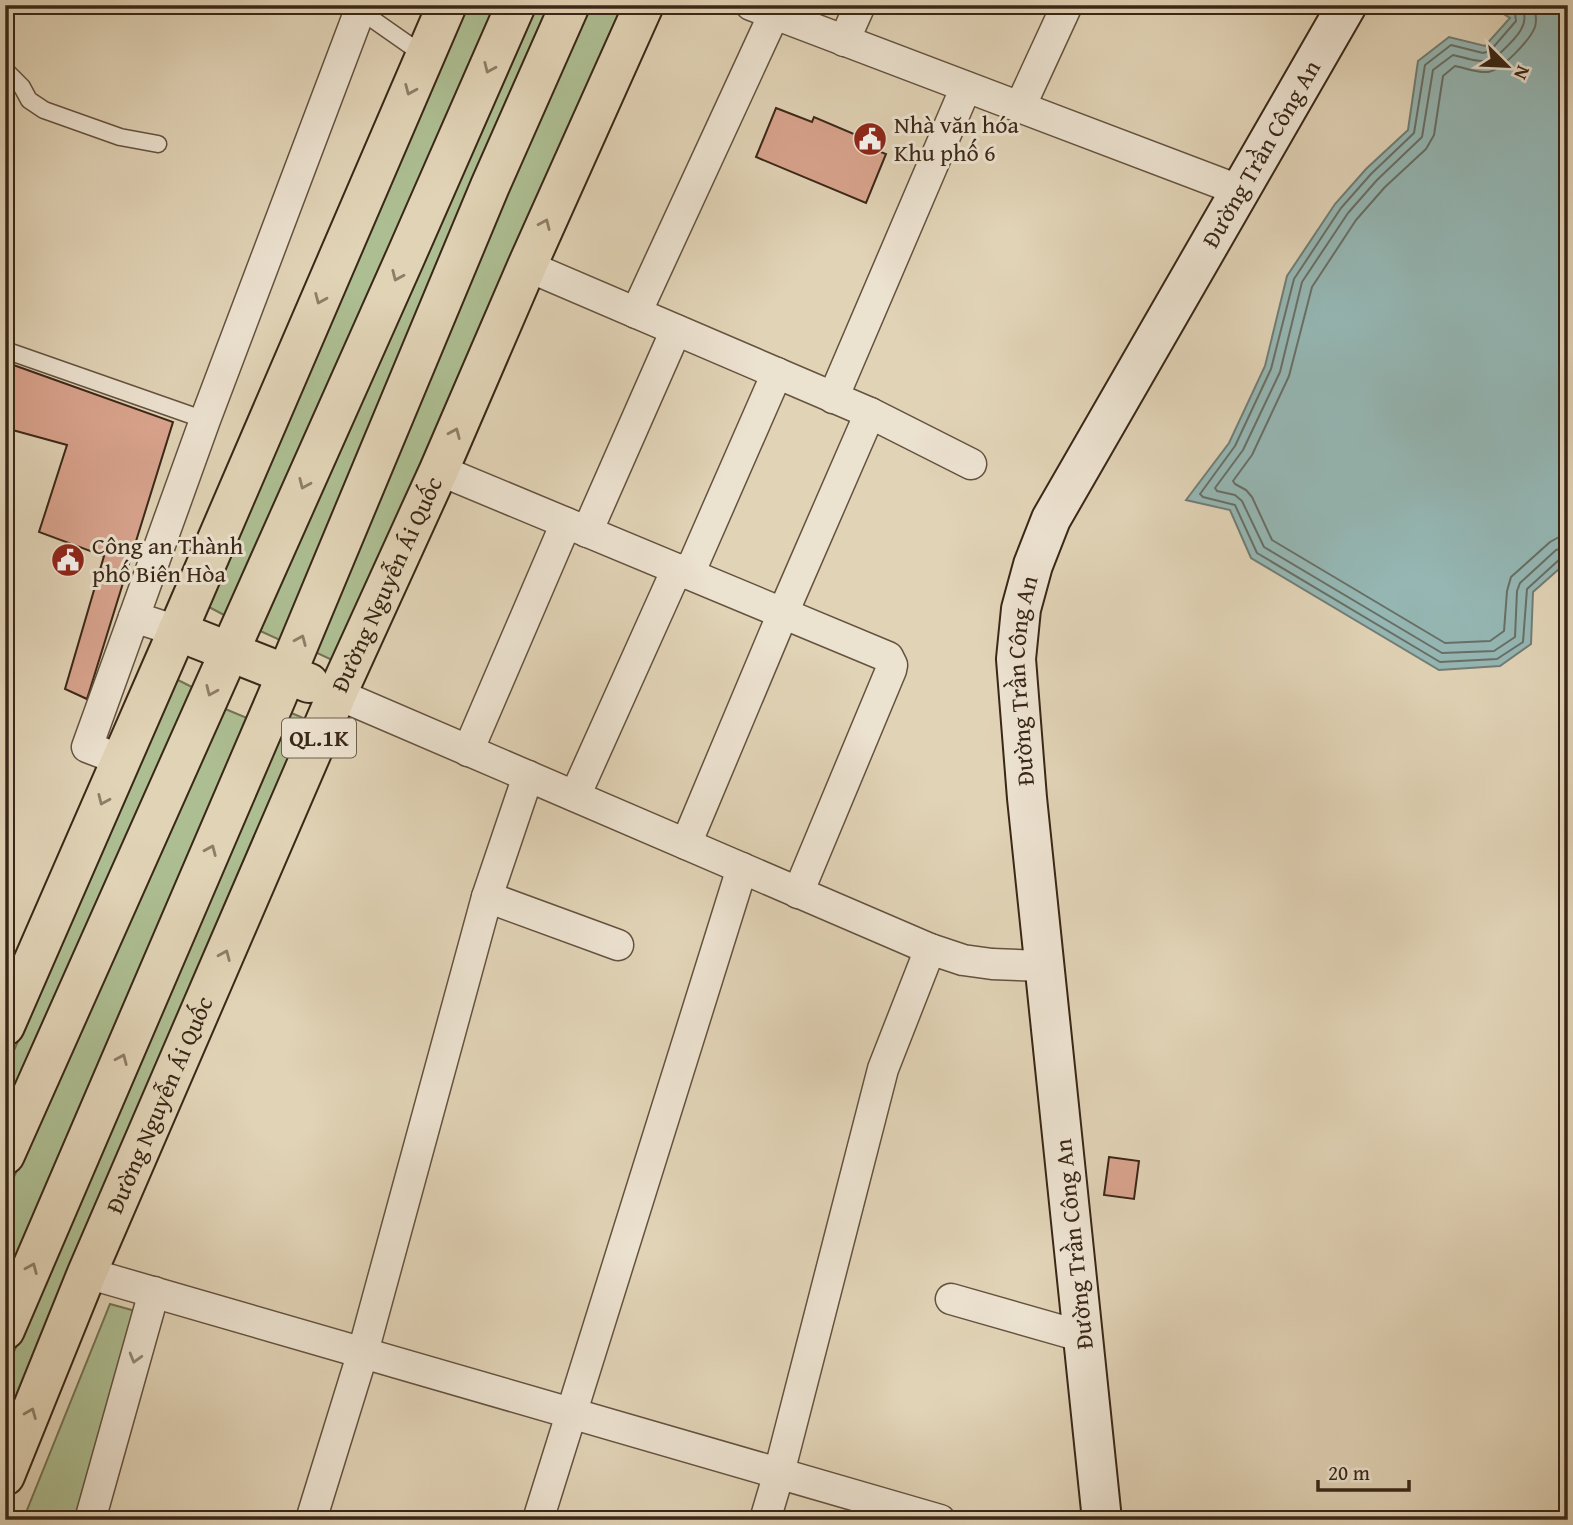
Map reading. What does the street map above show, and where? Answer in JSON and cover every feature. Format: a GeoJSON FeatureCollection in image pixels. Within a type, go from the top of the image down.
{"type":"FeatureCollection","features":[{"type":"Feature","properties":{"kind":"main road"},"geometry":{"type":"LineString","coordinates":[[9,1006],[121,760],[447,5]]}},
{"type":"Feature","properties":{"kind":"main road"},"geometry":{"type":"LineString","coordinates":[[5,1155],[516,5]]}},
{"type":"Feature","properties":{"kind":"main road","name":"QL.1K"},"geometry":{"type":"LineString","coordinates":[[5,1330],[569,5]]}},
{"type":"Feature","properties":{"kind":"main road","name":"Đường Nguyễn Ái Quốc"},"geometry":{"type":"LineString","coordinates":[[5,1476],[88,1273],[337,694],[644,5]]}},
{"type":"Feature","properties":{"kind":"main road"},"geometry":{"type":"LineString","coordinates":[[177,631],[337,694]]}},
{"type":"Feature","properties":{"kind":"street"},"geometry":{"type":"LineString","coordinates":[[844,41],[860,5]]}},
{"type":"Feature","properties":{"kind":"street"},"geometry":{"type":"LineString","coordinates":[[1020,107],[1067,5]]}},
{"type":"Feature","properties":{"kind":"street","name":"Đường Trần Công An"},"geometry":{"type":"LineString","coordinates":[[1102,1520],[1027,798],[1016,659],[1021,609],[1033,565],[1051,519],[1347,5]]}},
{"type":"Feature","properties":{"kind":"street"},"geometry":{"type":"LineString","coordinates":[[121,760],[87,747],[356,8]]}},
{"type":"Feature","properties":{"kind":"street"},"geometry":{"type":"LineString","coordinates":[[636,313],[763,10],[1241,191]]}},
{"type":"Feature","properties":{"kind":"street"},"geometry":{"type":"LineString","coordinates":[[832,398],[967,87]]}},
{"type":"Feature","properties":{"kind":"street"},"geometry":{"type":"LineString","coordinates":[[527,266],[870,413],[971,464]]}},
{"type":"Feature","properties":{"kind":"street"},"geometry":{"type":"LineString","coordinates":[[468,751],[676,330]]}},
{"type":"Feature","properties":{"kind":"street"},"geometry":{"type":"LineString","coordinates":[[575,796],[777,373]]}},
{"type":"Feature","properties":{"kind":"street"},"geometry":{"type":"LineString","coordinates":[[686,844],[870,413]]}},
{"type":"Feature","properties":{"kind":"street"},"geometry":{"type":"LineString","coordinates":[[439,470],[888,657],[891,670],[798,892]]}},
{"type":"Feature","properties":{"kind":"street"},"geometry":{"type":"LineString","coordinates":[[134,617],[177,631]]}},
{"type":"Feature","properties":{"kind":"street"},"geometry":{"type":"LineString","coordinates":[[337,694],[930,949],[963,960],[1044,966]]}},
{"type":"Feature","properties":{"kind":"street"},"geometry":{"type":"LineString","coordinates":[[312,1520],[363,1352],[487,897],[528,776]]}},
{"type":"Feature","properties":{"kind":"street"},"geometry":{"type":"LineString","coordinates":[[538,1520],[742,868]]}},
{"type":"Feature","properties":{"kind":"street"},"geometry":{"type":"LineString","coordinates":[[487,897],[618,944]]}},
{"type":"Feature","properties":{"kind":"street"},"geometry":{"type":"LineString","coordinates":[[765,1520],[883,1069],[930,949]]}},
{"type":"Feature","properties":{"kind":"street"},"geometry":{"type":"LineString","coordinates":[[88,1273],[940,1520]]}},
{"type":"Feature","properties":{"kind":"street"},"geometry":{"type":"LineString","coordinates":[[90,1520],[154,1292]]}},
{"type":"Feature","properties":{"kind":"street"},"geometry":{"type":"LineString","coordinates":[[951,1299],[1084,1337]]}},
{"type":"Feature","properties":{"kind":"lane"},"geometry":{"type":"LineString","coordinates":[[5,9],[13,5]]}},
{"type":"Feature","properties":{"kind":"lane"},"geometry":{"type":"LineString","coordinates":[[356,8],[425,56]]}},
{"type":"Feature","properties":{"kind":"lane"},"geometry":{"type":"LineString","coordinates":[[5,70],[22,87],[29,100],[44,110],[120,137],[158,144]]}},
{"type":"Feature","properties":{"kind":"lane"},"geometry":{"type":"LineString","coordinates":[[5,350],[205,420]]}},
{"type":"Feature","properties":{"kind":"green space"},"geometry":{"type":"Polygon","coordinates":[[[466,5],[497,5],[226,616],[207,606],[466,5]]]}},
{"type":"Feature","properties":{"kind":"green space"},"geometry":{"type":"Polygon","coordinates":[[[535,5],[551,5],[282,641],[258,630],[535,5]]]}},
{"type":"Feature","properties":{"kind":"green space"},"geometry":{"type":"Polygon","coordinates":[[[589,5],[625,5],[334,661],[315,652],[476,264],[589,5]]]}},
{"type":"Feature","properties":{"kind":"green space"},"geometry":{"type":"Polygon","coordinates":[[[176,679],[194,688],[5,1113],[5,1071],[176,679]]]}},
{"type":"Feature","properties":{"kind":"green space"},"geometry":{"type":"Polygon","coordinates":[[[223,708],[247,718],[5,1285],[5,1197],[223,708]]]}},
{"type":"Feature","properties":{"kind":"green space"},"geometry":{"type":"Polygon","coordinates":[[[289,712],[308,720],[5,1432],[5,1373],[205,898],[289,712]]]}},
{"type":"Feature","properties":{"kind":"green space"},"geometry":{"type":"Polygon","coordinates":[[[110,1304],[139,1312],[78,1520],[23,1520],[110,1304]]]}},
{"type":"Feature","properties":{"kind":"water"},"geometry":{"type":"Polygon","coordinates":[[[1489,5],[1568,5],[1568,561],[1533,592],[1531,644],[1500,666],[1439,670],[1251,558],[1230,510],[1186,500],[1229,443],[1265,366],[1287,276],[1335,204],[1366,169],[1408,130],[1418,61],[1449,37],[1485,46],[1510,18],[1489,5]]]}},
{"type":"Feature","properties":{"kind":"building"},"geometry":{"type":"Polygon","coordinates":[[[776,108],[812,122],[814,117],[861,137],[858,143],[886,154],[866,203],[756,157],[776,108]]]}},
{"type":"Feature","properties":{"kind":"building"},"geometry":{"type":"Polygon","coordinates":[[[5,362],[173,422],[87,699],[65,689],[104,556],[39,532],[67,445],[5,428],[5,362]]]}},
{"type":"Feature","properties":{"kind":"building"},"geometry":{"type":"Polygon","coordinates":[[[1109,1157],[1139,1161],[1134,1199],[1104,1195],[1109,1157]]]}},
{"type":"Feature","properties":{"kind":"place","name":"Nhà văn hóa Khu phố 6"},"geometry":{"type":"Point","coordinates":[870,139]}},
{"type":"Feature","properties":{"kind":"place","name":"Công an Thành phố Biên Hòa"},"geometry":{"type":"Point","coordinates":[68,560]}}]}
